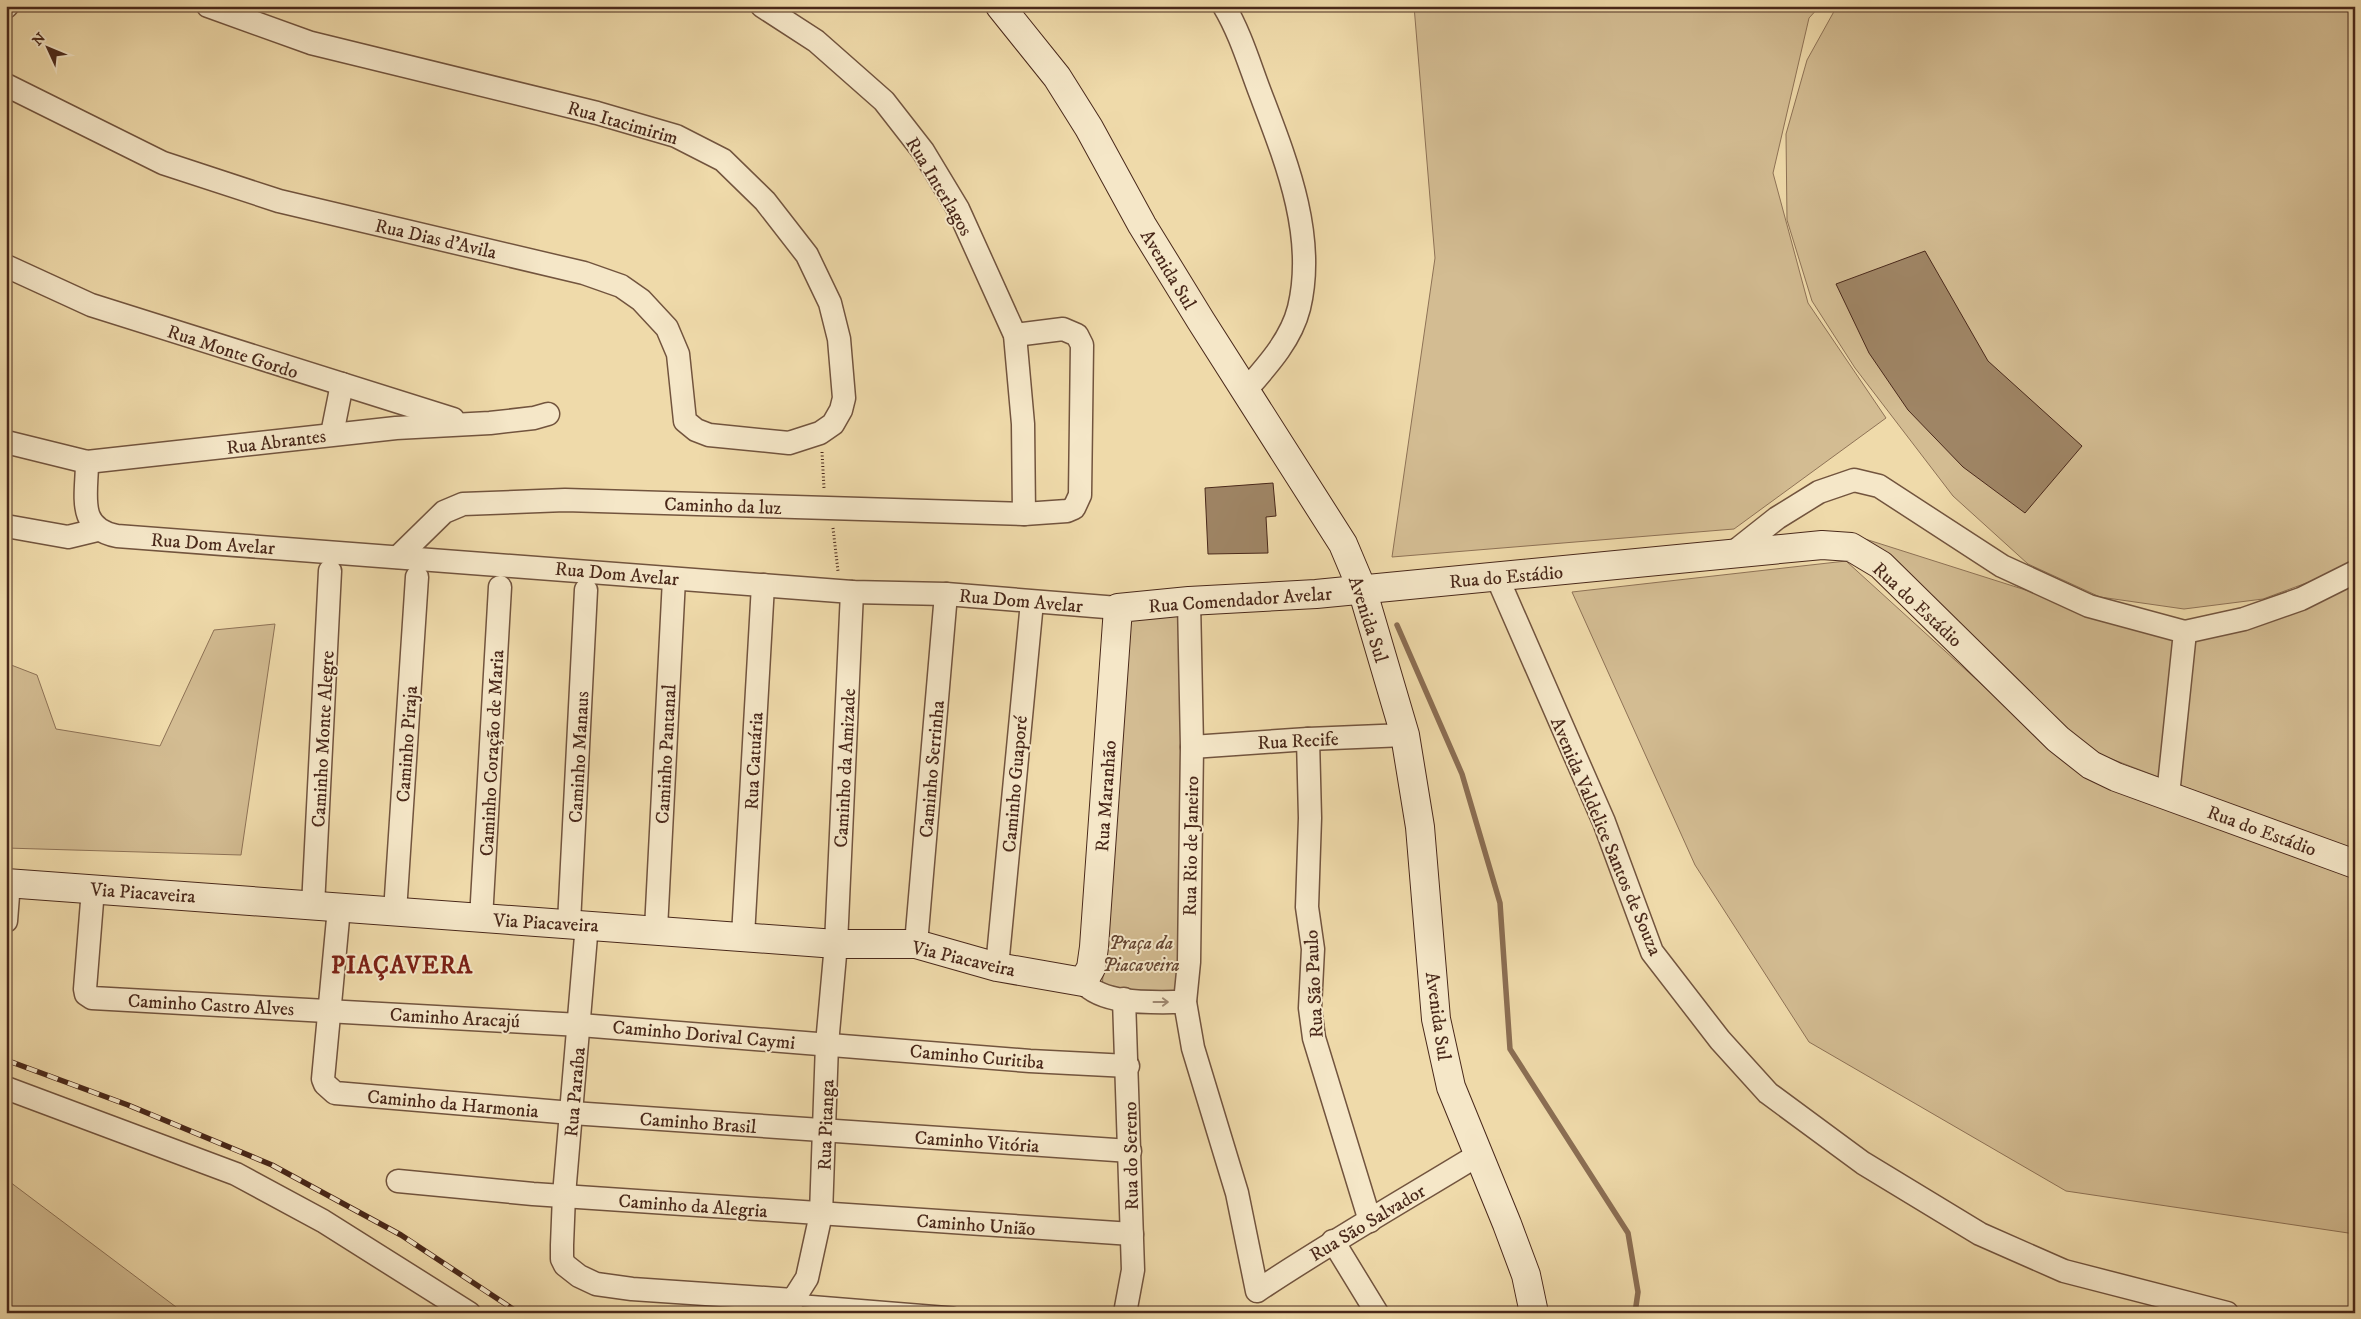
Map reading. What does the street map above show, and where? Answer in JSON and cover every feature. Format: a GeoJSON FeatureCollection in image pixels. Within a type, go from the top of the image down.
{"type":"FeatureCollection","features":[{"type":"Feature","properties":{"kind":"street","name":"Rua Itacimirim"},"geometry":{"type":"LineString","coordinates":[[208,6],[311,43],[597,113],[676,136],[723,160],[765,201],[807,255],[830,303],[839,339],[844,398],[841,410],[833,424],[820,433],[789,442]]}},
{"type":"Feature","properties":{"kind":"street","name":"Rua Interlagos"},"geometry":{"type":"LineString","coordinates":[[762,6],[816,41],[884,101],[923,151],[958,209],[1015,334],[1023,424],[1024,514]]}},
{"type":"Feature","properties":{"kind":"street","name":"Avenida Sul"},"geometry":{"type":"LineString","coordinates":[[1000,6],[1057,77],[1147,233],[1343,544],[1362,588],[1404,735],[1420,827],[1436,1019],[1451,1087],[1526,1275],[1534,1313]]}},
{"type":"Feature","properties":{"kind":"street"},"geometry":{"type":"LineString","coordinates":[[1224,6],[1240,40],[1283,154],[1299,213],[1304,260],[1304,277],[1299,309],[1290,330],[1279,351],[1246,390]]}},
{"type":"Feature","properties":{"kind":"street","name":"Rua Dias d'Avila"},"geometry":{"type":"LineString","coordinates":[[6,85],[163,163],[270,198],[584,273],[621,286],[641,300],[667,328],[678,354],[685,421],[687,424],[709,436],[789,442]]}},
{"type":"Feature","properties":{"kind":"street","name":"Rua Monte Gordo"},"geometry":{"type":"LineString","coordinates":[[6,266],[90,305],[464,423]]}},
{"type":"Feature","properties":{"kind":"street","name":"Caminho da luz"},"geometry":{"type":"LineString","coordinates":[[398,557],[444,512],[463,504],[565,500],[1024,514],[1067,511],[1074,508],[1080,495],[1082,345],[1077,335],[1062,329],[1015,334]]}},
{"type":"Feature","properties":{"kind":"street"},"geometry":{"type":"LineString","coordinates":[[332,434],[342,384]]}},
{"type":"Feature","properties":{"kind":"street","name":"Rua Abrantes"},"geometry":{"type":"LineString","coordinates":[[6,442],[87,462],[332,434],[517,420],[548,414]]}},
{"type":"Feature","properties":{"kind":"street"},"geometry":{"type":"LineString","coordinates":[[87,462],[87,511],[90,521],[107,533]]}},
{"type":"Feature","properties":{"kind":"street"},"geometry":{"type":"LineString","coordinates":[[1734,552],[1785,512],[1819,492],[1854,480],[1879,486],[2002,566],[2089,606],[2185,632],[2244,619],[2301,599],[2355,572]]}},
{"type":"Feature","properties":{"kind":"street","name":"Rua Dom Avelar"},"geometry":{"type":"LineString","coordinates":[[6,526],[68,537],[107,533],[852,592],[946,594],[1118,608]]}},
{"type":"Feature","properties":{"kind":"street","name":"Rua do Estádio"},"geometry":{"type":"LineString","coordinates":[[1362,588],[1496,577],[1734,552],[1822,545],[1850,548],[1881,565],[2058,739],[2091,765],[2116,777],[2355,864]]}},
{"type":"Feature","properties":{"kind":"street","name":"Caminho Monte Alegre"},"geometry":{"type":"LineString","coordinates":[[326,907],[330,572]]}},
{"type":"Feature","properties":{"kind":"street","name":"Caminho Piraja"},"geometry":{"type":"LineString","coordinates":[[396,912],[417,577]]}},
{"type":"Feature","properties":{"kind":"street","name":"Avenida Valdelice Santos de Souza"},"geometry":{"type":"LineString","coordinates":[[1496,577],[1604,822],[1652,952],[1720,1040],[1768,1094],[1863,1163],[1980,1234],[2064,1271],[2227,1313]]}},
{"type":"Feature","properties":{"kind":"street","name":"Caminho Pantanal"},"geometry":{"type":"LineString","coordinates":[[656,929],[674,578]]}},
{"type":"Feature","properties":{"kind":"street","name":"Rua Catuária"},"geometry":{"type":"LineString","coordinates":[[743,936],[763,585]]}},
{"type":"Feature","properties":{"kind":"street","name":"Caminho Coração de Maria"},"geometry":{"type":"LineString","coordinates":[[481,919],[500,587]]}},
{"type":"Feature","properties":{"kind":"street","name":"Rua Comendador Avelar"},"geometry":{"type":"LineString","coordinates":[[1118,608],[1190,601],[1316,594],[1362,588]]}},
{"type":"Feature","properties":{"kind":"street","name":"Caminho Manaus"},"geometry":{"type":"LineString","coordinates":[[578,924],[586,590]]}},
{"type":"Feature","properties":{"kind":"street","name":"Caminho da Amizade"},"geometry":{"type":"LineString","coordinates":[[836,944],[852,592]]}},
{"type":"Feature","properties":{"kind":"street","name":"Caminho Serrinha"},"geometry":{"type":"LineString","coordinates":[[916,944],[946,594]]}},
{"type":"Feature","properties":{"kind":"street","name":"Rua Rio de Janeiro"},"geometry":{"type":"LineString","coordinates":[[1190,601],[1192,747],[1189,962],[1185,1002],[1193,1048],[1237,1193],[1257,1291]]}},
{"type":"Feature","properties":{"kind":"street","name":"Caminho Guaporé"},"geometry":{"type":"LineString","coordinates":[[997,966],[1032,602]]}},
{"type":"Feature","properties":{"kind":"street","name":"Rua Maranhão"},"geometry":{"type":"LineString","coordinates":[[1083,982],[1091,968],[1094,946],[1118,608]]}},
{"type":"Feature","properties":{"kind":"street"},"geometry":{"type":"LineString","coordinates":[[2168,795],[2185,632]]}},
{"type":"Feature","properties":{"kind":"street","name":"Rua Recife"},"geometry":{"type":"LineString","coordinates":[[1192,747],[1404,735]]}},
{"type":"Feature","properties":{"kind":"street","name":"Rua São Paulo"},"geometry":{"type":"LineString","coordinates":[[1308,739],[1310,818],[1307,907],[1313,949],[1310,1008],[1314,1038],[1370,1221]]}},
{"type":"Feature","properties":{"kind":"street"},"geometry":{"type":"LineString","coordinates":[[6,920],[8,883]]}},
{"type":"Feature","properties":{"kind":"street","name":"Via Piacaveira"},"geometry":{"type":"LineString","coordinates":[[8,883],[481,919],[656,929],[836,944],[916,944],[997,966],[1083,982]]}},
{"type":"Feature","properties":{"kind":"street","name":"Caminho Castro Alves"},"geometry":{"type":"LineString","coordinates":[[93,889],[84,990],[92,998],[330,1010]]}},
{"type":"Feature","properties":{"kind":"street"},"geometry":{"type":"LineString","coordinates":[[326,907],[330,1010]]}},
{"type":"Feature","properties":{"kind":"street","name":"Rua Paraíba"},"geometry":{"type":"LineString","coordinates":[[578,924],[580,1025],[564,1195],[562,1259],[565,1265],[579,1276],[596,1284],[632,1289],[793,1300]]}},
{"type":"Feature","properties":{"kind":"street","name":"Rua Pitanga"},"geometry":{"type":"LineString","coordinates":[[793,1300],[808,1278],[821,1214],[827,1044],[836,944]]}},
{"type":"Feature","properties":{"kind":"street"},"geometry":{"type":"LineString","coordinates":[[1083,982],[1099,995],[1124,999],[1185,1002]]}},
{"type":"Feature","properties":{"kind":"street","name":"Rua do Sereno"},"geometry":{"type":"LineString","coordinates":[[1124,999],[1128,1066],[1133,1270],[1125,1313]]}},
{"type":"Feature","properties":{"kind":"street","name":"Caminho Aracajú"},"geometry":{"type":"LineString","coordinates":[[330,1010],[580,1025]]}},
{"type":"Feature","properties":{"kind":"street","name":"Caminho da Harmonia"},"geometry":{"type":"LineString","coordinates":[[330,1010],[323,1079],[325,1084],[335,1093],[572,1113]]}},
{"type":"Feature","properties":{"kind":"street","name":"Caminho Dorival Caymi"},"geometry":{"type":"LineString","coordinates":[[580,1025],[827,1044]]}},
{"type":"Feature","properties":{"kind":"street","name":"Caminho Curitiba"},"geometry":{"type":"LineString","coordinates":[[827,1044],[1128,1066]]}},
{"type":"Feature","properties":{"kind":"street"},"geometry":{"type":"LineString","coordinates":[[6,1088],[236,1174],[323,1221],[469,1313]]}},
{"type":"Feature","properties":{"kind":"street","name":"Caminho Brasil"},"geometry":{"type":"LineString","coordinates":[[572,1113],[825,1131]]}},
{"type":"Feature","properties":{"kind":"street","name":"Caminho Vitória"},"geometry":{"type":"LineString","coordinates":[[825,1131],[1130,1151]]}},
{"type":"Feature","properties":{"kind":"street","name":"Rua São Salvador"},"geometry":{"type":"LineString","coordinates":[[1257,1291],[1333,1241],[1370,1221],[1478,1155]]}},
{"type":"Feature","properties":{"kind":"street","name":"Caminho da Alegria"},"geometry":{"type":"LineString","coordinates":[[398,1181],[497,1192],[564,1195],[821,1214]]}},
{"type":"Feature","properties":{"kind":"street","name":"Caminho União"},"geometry":{"type":"LineString","coordinates":[[821,1214],[1132,1234]]}},
{"type":"Feature","properties":{"kind":"street"},"geometry":{"type":"LineString","coordinates":[[1333,1241],[1377,1313]]}},
{"type":"Feature","properties":{"kind":"lane"},"geometry":{"type":"LineString","coordinates":[[793,1300],[954,1313]]}},
{"type":"Feature","properties":{"kind":"green space"},"geometry":{"type":"Polygon","coordinates":[[[1414,6],[1820,6],[1809,18],[1773,173],[1808,303],[1886,418],[1734,529],[1392,557],[1435,258],[1414,6]]]}},
{"type":"Feature","properties":{"kind":"green space"},"geometry":{"type":"Polygon","coordinates":[[[1837,6],[2355,6],[2355,560],[2336,572],[2263,599],[2184,609],[2100,597],[2028,564],[1953,496],[1855,368],[1812,301],[1787,220],[1786,134],[1807,60],[1837,6]]]}},
{"type":"Feature","properties":{"kind":"green space"},"geometry":{"type":"Polygon","coordinates":[[[1862,538],[2189,642],[2355,580],[2355,852],[2088,750],[1862,538]]]}},
{"type":"Feature","properties":{"kind":"green space"},"geometry":{"type":"Polygon","coordinates":[[[1846,561],[2077,771],[2355,879],[2355,1234],[2066,1191],[1809,1042],[1695,865],[1572,592],[1846,561]]]}},
{"type":"Feature","properties":{"kind":"green space","name":"Praça da Piacaveira"},"geometry":{"type":"Polygon","coordinates":[[[1182,612],[1178,991],[1102,989],[1129,615],[1182,612]]]}},
{"type":"Feature","properties":{"kind":"green space"},"geometry":{"type":"Polygon","coordinates":[[[275,624],[241,855],[6,848],[6,663],[37,675],[56,729],[160,746],[214,630],[275,624]]]}},
{"type":"Feature","properties":{"kind":"green space"},"geometry":{"type":"Polygon","coordinates":[[[6,1179],[184,1313],[6,1313],[6,1179]]]}},
{"type":"Feature","properties":{"kind":"building"},"geometry":{"type":"Polygon","coordinates":[[[1925,251],[1988,361],[2082,446],[2025,513],[1963,467],[1908,410],[1869,353],[1836,284],[1925,251]]]}},
{"type":"Feature","properties":{"kind":"building"},"geometry":{"type":"Polygon","coordinates":[[[1273,483],[1276,516],[1266,517],[1268,553],[1208,554],[1205,488],[1273,483]]]}},
{"type":"Feature","properties":{"kind":"waterway"},"geometry":{"type":"LineString","coordinates":[[1397,625],[1462,774],[1500,903],[1510,1049],[1628,1233],[1638,1292],[1635,1313]]}},
{"type":"Feature","properties":{"kind":"railway"},"geometry":{"type":"LineString","coordinates":[[6,1060],[128,1105],[272,1165],[401,1235],[519,1313]]}},
{"type":"Feature","properties":{"kind":"district","name":"PIAÇAVERA"},"geometry":{"type":"Point","coordinates":[402,965]}}]}
